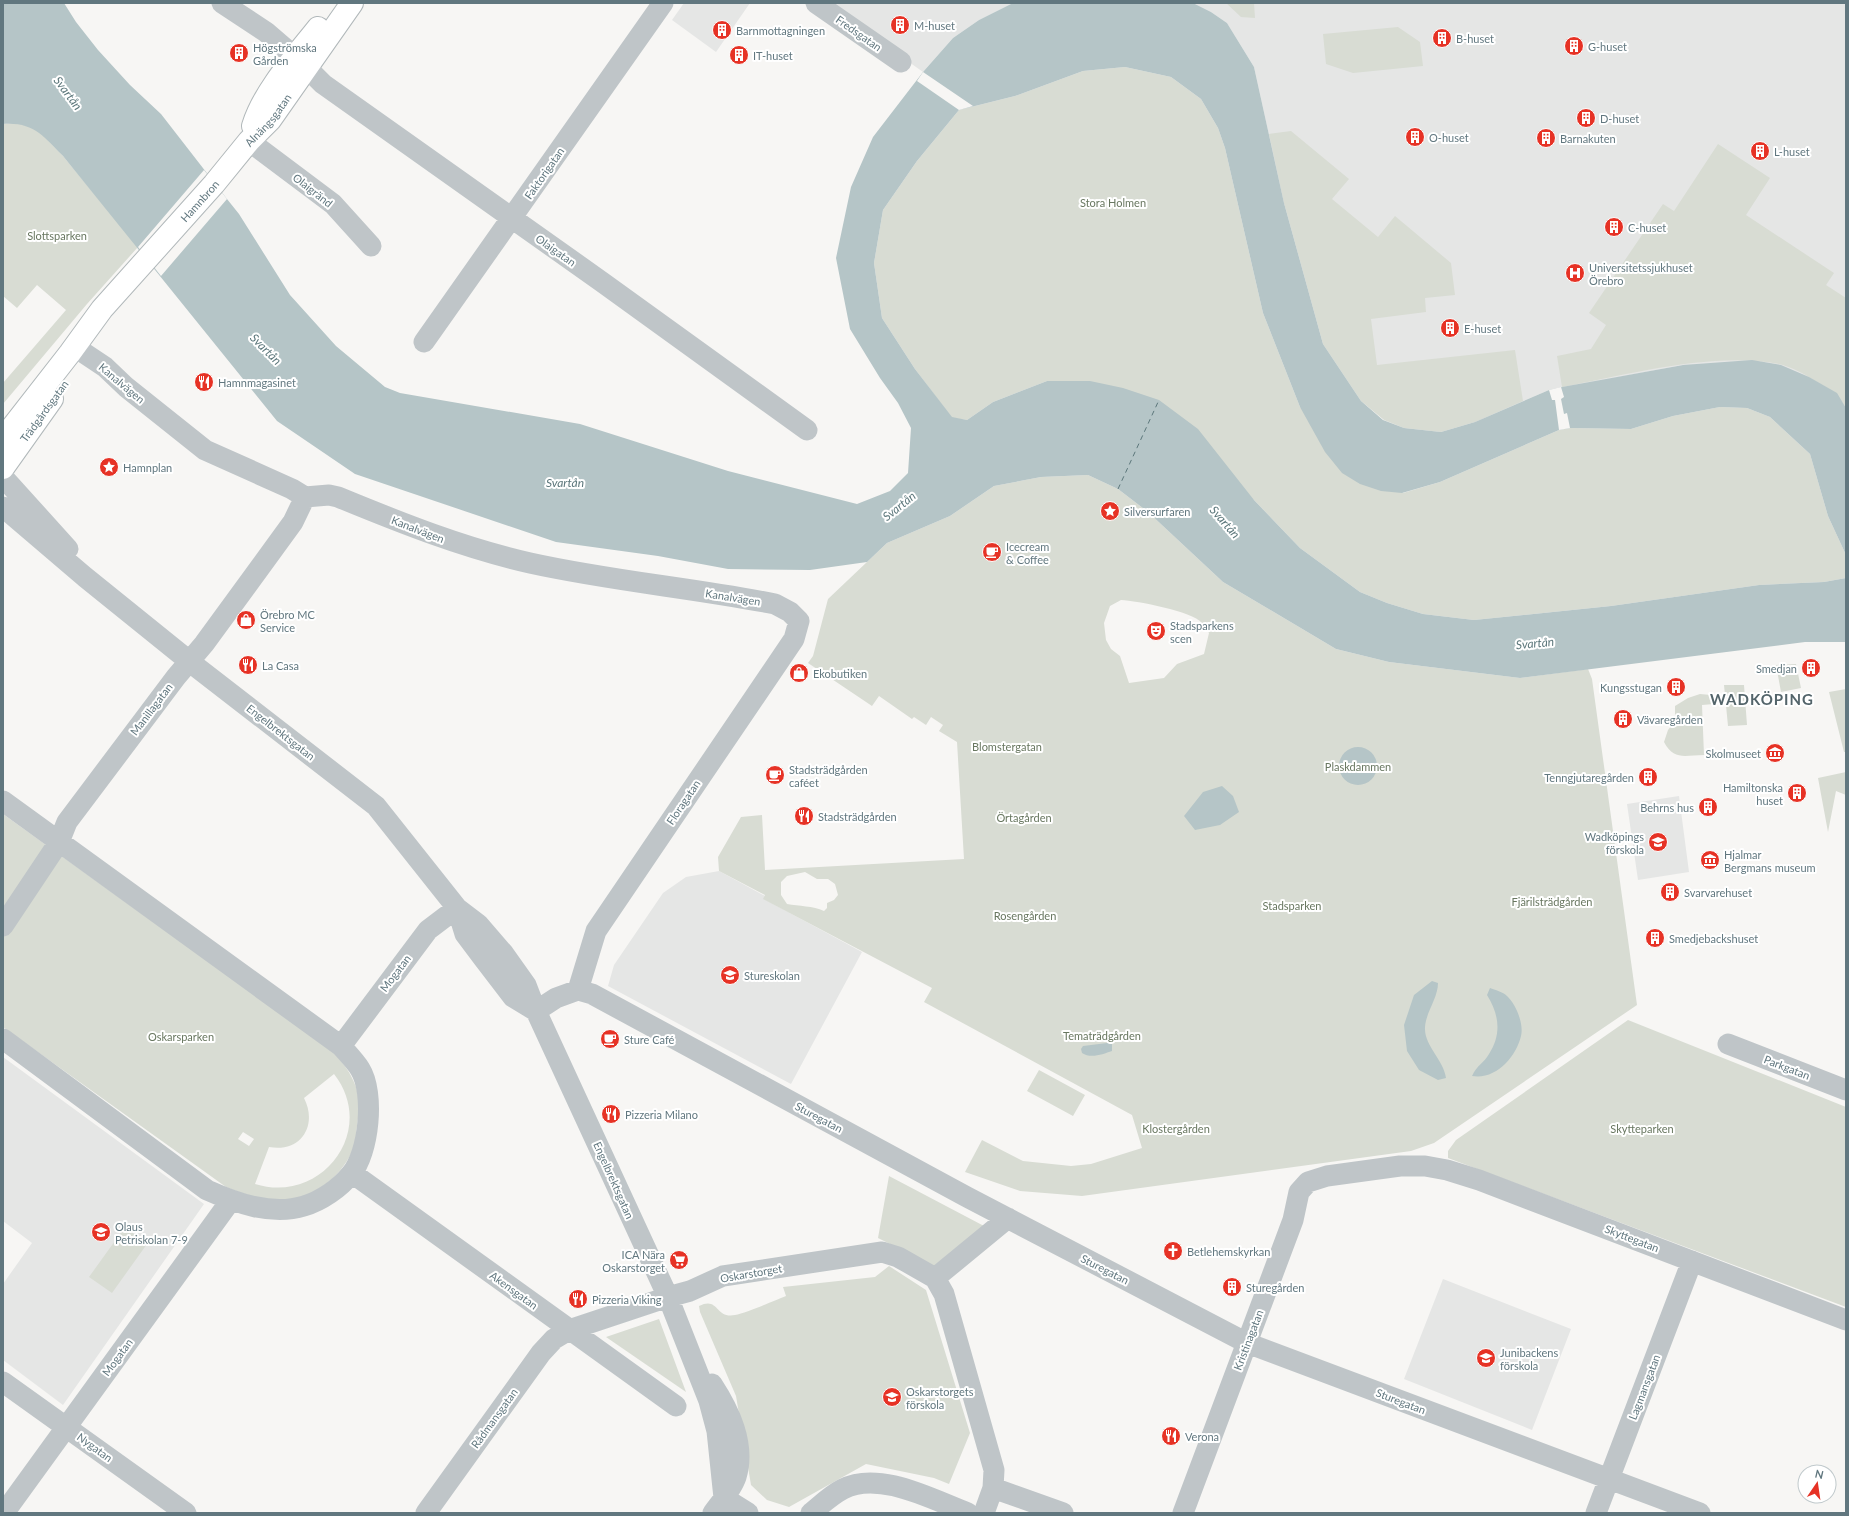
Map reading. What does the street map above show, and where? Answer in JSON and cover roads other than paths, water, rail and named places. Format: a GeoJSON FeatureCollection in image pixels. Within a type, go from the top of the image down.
{"type":"FeatureCollection","features":[{"type":"Feature","properties":{"kind":"main road","name":"Alnängsgatan"},"geometry":{"type":"LineString","coordinates":[[301,63],[337,3]]}},
{"type":"Feature","properties":{"kind":"main road","name":"Alnängsgatan"},"geometry":{"type":"LineString","coordinates":[[249,140],[257,113],[352,3]]}},
{"type":"Feature","properties":{"kind":"main road","name":"Hamnbron"},"geometry":{"type":"LineString","coordinates":[[80,350],[102,308],[214,184],[249,140]]}},
{"type":"Feature","properties":{"kind":"main road","name":"Trädgårdsgatan"},"geometry":{"type":"LineString","coordinates":[[3,439],[80,350]]}},
{"type":"Feature","properties":{"kind":"main road","name":"Trädgårdsgatan"},"geometry":{"type":"LineString","coordinates":[[3,468],[80,350]]}},
{"type":"Feature","properties":{"kind":"street","name":"Olaigatan"},"geometry":{"type":"LineString","coordinates":[[222,3],[266,32],[323,84],[807,430]]}},
{"type":"Feature","properties":{"kind":"street","name":"Faktorigatan"},"geometry":{"type":"LineString","coordinates":[[424,342],[663,3]]}},
{"type":"Feature","properties":{"kind":"street","name":"Fredsgatan"},"geometry":{"type":"LineString","coordinates":[[816,3],[901,62]]}},
{"type":"Feature","properties":{"kind":"street","name":"Olaigränd"},"geometry":{"type":"LineString","coordinates":[[249,140],[332,204],[371,246]]}},
{"type":"Feature","properties":{"kind":"street","name":"Kanalvägen"},"geometry":{"type":"LineString","coordinates":[[80,350],[105,368],[193,442],[205,450],[292,489],[305,497],[329,495],[338,497],[457,544],[528,562],[621,581],[775,604],[790,612],[799,621]]}},
{"type":"Feature","properties":{"kind":"street","name":"Engelbrektsgatan"},"geometry":{"type":"LineString","coordinates":[[3,477],[63,542],[77,560],[85,577]]}},
{"type":"Feature","properties":{"kind":"street","name":"Manillagatan"},"geometry":{"type":"LineString","coordinates":[[3,926],[59,842],[67,822],[176,676],[190,661],[293,522],[305,497]]}},
{"type":"Feature","properties":{"kind":"street","name":"Engelbrektsgatan"},"geometry":{"type":"LineString","coordinates":[[3,507],[85,577],[376,806],[457,908],[478,924],[504,954],[526,985],[536,1011],[668,1297],[709,1401],[717,1431],[718,1505],[748,1513]]}},
{"type":"Feature","properties":{"kind":"street","name":"Floragatan"},"geometry":{"type":"LineString","coordinates":[[578,990],[596,931],[794,639],[799,621]]}},
{"type":"Feature","properties":{"kind":"street"},"geometry":{"type":"LineString","coordinates":[[3,800],[341,1046],[361,1069],[367,1089],[368,1113],[361,1156],[352,1173],[326,1196],[304,1206],[286,1209],[264,1208],[231,1200],[207,1190],[3,1039]]}},
{"type":"Feature","properties":{"kind":"street","name":"Mogatan"},"geometry":{"type":"LineString","coordinates":[[341,1046],[428,930],[457,908]]}},
{"type":"Feature","properties":{"kind":"street"},"geometry":{"type":"LineString","coordinates":[[536,1011],[556,998],[578,990]]}},
{"type":"Feature","properties":{"kind":"street","name":"Sturegatan"},"geometry":{"type":"LineString","coordinates":[[578,990],[599,998],[1008,1218],[1247,1343],[1700,1513]]}},
{"type":"Feature","properties":{"kind":"street","name":"Parkgatan"},"geometry":{"type":"LineString","coordinates":[[1728,1044],[1846,1090]]}},
{"type":"Feature","properties":{"kind":"street","name":"Kristinagatan"},"geometry":{"type":"LineString","coordinates":[[1183,1513],[1293,1220],[1299,1192],[1308,1182],[1327,1176],[1400,1166],[1416,1166]]}},
{"type":"Feature","properties":{"kind":"street","name":"Skyttegatan"},"geometry":{"type":"LineString","coordinates":[[1416,1166],[1447,1170],[1479,1180],[1846,1320]]}},
{"type":"Feature","properties":{"kind":"street","name":"Akensgatan"},"geometry":{"type":"LineString","coordinates":[[352,1173],[676,1406]]}},
{"type":"Feature","properties":{"kind":"street","name":"Mogatan"},"geometry":{"type":"LineString","coordinates":[[4,1513],[231,1200]]}},
{"type":"Feature","properties":{"kind":"street"},"geometry":{"type":"LineString","coordinates":[[984,1513],[993,1488],[994,1470],[944,1294],[935,1278],[1008,1218]]}},
{"type":"Feature","properties":{"kind":"street","name":"Oskarstorget"},"geometry":{"type":"LineString","coordinates":[[569,1330],[690,1291],[723,1276],[882,1252],[898,1257],[935,1278]]}},
{"type":"Feature","properties":{"kind":"street","name":"Lagmansgatan"},"geometry":{"type":"LineString","coordinates":[[1596,1513],[1692,1261]]}},
{"type":"Feature","properties":{"kind":"street","name":"Rådmansgatan"},"geometry":{"type":"LineString","coordinates":[[426,1513],[541,1352],[554,1339],[569,1330]]}},
{"type":"Feature","properties":{"kind":"street","name":"Nygatan"},"geometry":{"type":"LineString","coordinates":[[3,1382],[186,1513]]}},
{"type":"Feature","properties":{"kind":"street"},"geometry":{"type":"LineString","coordinates":[[811,1513],[842,1489],[869,1482],[890,1484],[968,1513]]}},
{"type":"Feature","properties":{"kind":"street"},"geometry":{"type":"LineString","coordinates":[[993,1488],[1063,1513]]}},
{"type":"Feature","properties":{"kind":"water","name":"Svartån"},"geometry":{"type":"Polygon","coordinates":[[[3,3],[64,3],[76,22],[98,50],[130,85],[161,114],[239,214],[290,295],[336,346],[385,387],[400,393],[580,424],[728,471],[857,504],[890,491],[908,473],[911,428],[898,403],[880,378],[850,329],[836,258],[851,187],[873,137],[923,72],[953,38],[979,20],[1013,3],[1193,3],[1211,12],[1227,23],[1254,67],[1284,203],[1323,344],[1361,401],[1383,420],[1404,428],[1441,432],[1475,422],[1549,390],[1562,387],[1683,365],[1752,360],[1781,365],[1809,377],[1837,393],[1846,408],[1846,555],[1828,516],[1810,454],[1770,417],[1747,408],[1720,407],[1673,416],[1631,429],[1570,428],[1559,430],[1440,482],[1402,493],[1381,491],[1360,484],[1342,473],[1325,452],[1300,407],[1263,313],[1225,148],[1218,128],[1201,99],[1171,77],[1125,67],[1083,71],[1015,96],[959,110],[917,161],[883,210],[874,263],[882,318],[915,369],[952,417],[967,420],[993,402],[1047,381],[1090,381],[1123,388],[1159,400],[1198,429],[1254,500],[1300,548],[1360,592],[1387,603],[1423,614],[1474,620],[1611,606],[1759,585],[1824,582],[1846,578],[1846,642],[1805,642],[1520,678],[1389,662],[1336,649],[1223,582],[1148,512],[1118,489],[1088,475],[1041,477],[994,486],[950,516],[887,543],[867,562],[810,570],[728,569],[658,556],[556,542],[355,474],[277,421],[63,156],[50,142],[37,132],[23,125],[3,124],[3,3]]]}},
{"type":"Feature","properties":{"kind":"water"},"geometry":{"type":"Polygon","coordinates":[[[1358,747],[1368,750],[1374,756],[1377,766],[1374,776],[1368,782],[1358,785],[1348,782],[1342,776],[1339,766],[1342,756],[1348,750],[1358,747]]]}},
{"type":"Feature","properties":{"kind":"water"},"geometry":{"type":"Polygon","coordinates":[[[1222,786],[1233,796],[1239,812],[1220,825],[1195,830],[1184,816],[1203,792],[1222,786]]]}},
{"type":"Feature","properties":{"kind":"water"},"geometry":{"type":"Polygon","coordinates":[[[1432,981],[1438,983],[1425,1027],[1428,1040],[1442,1065],[1446,1078],[1438,1080],[1419,1070],[1407,1051],[1404,1025],[1414,995],[1432,981]]]}},
{"type":"Feature","properties":{"kind":"water"},"geometry":{"type":"Polygon","coordinates":[[[1490,988],[1501,992],[1513,1004],[1520,1020],[1522,1031],[1521,1036],[1515,1052],[1497,1071],[1481,1076],[1472,1076],[1487,1057],[1496,1039],[1496,1017],[1487,995],[1490,988]]]}},
{"type":"Feature","properties":{"kind":"water"},"geometry":{"type":"Polygon","coordinates":[[[1107,1043],[1112,1044],[1112,1051],[1093,1056],[1082,1053],[1081,1049],[1083,1046],[1107,1043]]]}},
{"type":"Feature","properties":{"kind":"place","name":"M-huset"},"geometry":{"type":"Point","coordinates":[900,25]}},
{"type":"Feature","properties":{"kind":"place","name":"Barnmottagningen"},"geometry":{"type":"Point","coordinates":[722,30]}},
{"type":"Feature","properties":{"kind":"place","name":"B-huset"},"geometry":{"type":"Point","coordinates":[1442,38]}},
{"type":"Feature","properties":{"kind":"place","name":"G-huset"},"geometry":{"type":"Point","coordinates":[1574,46]}},
{"type":"Feature","properties":{"kind":"place","name":"Högströmska Gården"},"geometry":{"type":"Point","coordinates":[239,53]}},
{"type":"Feature","properties":{"kind":"place","name":"IT-huset"},"geometry":{"type":"Point","coordinates":[739,55]}},
{"type":"Feature","properties":{"kind":"place","name":"D-huset"},"geometry":{"type":"Point","coordinates":[1586,118]}},
{"type":"Feature","properties":{"kind":"place","name":"O-huset"},"geometry":{"type":"Point","coordinates":[1415,137]}},
{"type":"Feature","properties":{"kind":"place","name":"Barnakuten"},"geometry":{"type":"Point","coordinates":[1546,138]}},
{"type":"Feature","properties":{"kind":"place","name":"L-huset"},"geometry":{"type":"Point","coordinates":[1760,151]}},
{"type":"Feature","properties":{"kind":"place","name":"C-huset"},"geometry":{"type":"Point","coordinates":[1614,227]}},
{"type":"Feature","properties":{"kind":"place","name":"Universitetssjukhuset Örebro"},"geometry":{"type":"Point","coordinates":[1575,273]}},
{"type":"Feature","properties":{"kind":"place","name":"E-huset"},"geometry":{"type":"Point","coordinates":[1450,328]}},
{"type":"Feature","properties":{"kind":"place","name":"Hamnmagasinet"},"geometry":{"type":"Point","coordinates":[204,382]}},
{"type":"Feature","properties":{"kind":"place","name":"Hamnplan"},"geometry":{"type":"Point","coordinates":[109,467]}},
{"type":"Feature","properties":{"kind":"place","name":"Silversurfaren"},"geometry":{"type":"Point","coordinates":[1110,511]}},
{"type":"Feature","properties":{"kind":"place","name":"Icecream & Coffee"},"geometry":{"type":"Point","coordinates":[992,552]}},
{"type":"Feature","properties":{"kind":"place","name":"Örebro MC Service"},"geometry":{"type":"Point","coordinates":[246,620]}},
{"type":"Feature","properties":{"kind":"place","name":"Stadsparkens scen"},"geometry":{"type":"Point","coordinates":[1156,631]}},
{"type":"Feature","properties":{"kind":"place","name":"La Casa"},"geometry":{"type":"Point","coordinates":[248,665]}},
{"type":"Feature","properties":{"kind":"place","name":"Smedjan"},"geometry":{"type":"Point","coordinates":[1811,668]}},
{"type":"Feature","properties":{"kind":"place","name":"Ekobutiken"},"geometry":{"type":"Point","coordinates":[799,673]}},
{"type":"Feature","properties":{"kind":"place","name":"Kungsstugan"},"geometry":{"type":"Point","coordinates":[1676,687]}},
{"type":"Feature","properties":{"kind":"place","name":"Vävaregården"},"geometry":{"type":"Point","coordinates":[1623,719]}},
{"type":"Feature","properties":{"kind":"place","name":"Skolmuseet"},"geometry":{"type":"Point","coordinates":[1775,753]}},
{"type":"Feature","properties":{"kind":"place","name":"Stadsträdgården caféet"},"geometry":{"type":"Point","coordinates":[775,775]}},
{"type":"Feature","properties":{"kind":"place","name":"Tenngjutaregården"},"geometry":{"type":"Point","coordinates":[1648,777]}},
{"type":"Feature","properties":{"kind":"place","name":"Hamiltonska huset"},"geometry":{"type":"Point","coordinates":[1797,793]}},
{"type":"Feature","properties":{"kind":"place","name":"Behrns hus"},"geometry":{"type":"Point","coordinates":[1708,807]}},
{"type":"Feature","properties":{"kind":"place","name":"Stadsträdgården"},"geometry":{"type":"Point","coordinates":[804,816]}},
{"type":"Feature","properties":{"kind":"place","name":"Wadköpings förskola"},"geometry":{"type":"Point","coordinates":[1658,842]}},
{"type":"Feature","properties":{"kind":"place","name":"Hjalmar Bergmans museum"},"geometry":{"type":"Point","coordinates":[1710,860]}},
{"type":"Feature","properties":{"kind":"place","name":"Svarvarehuset"},"geometry":{"type":"Point","coordinates":[1670,892]}},
{"type":"Feature","properties":{"kind":"place","name":"Smedjebackshuset"},"geometry":{"type":"Point","coordinates":[1655,938]}},
{"type":"Feature","properties":{"kind":"place","name":"Stureskolan"},"geometry":{"type":"Point","coordinates":[730,975]}},
{"type":"Feature","properties":{"kind":"place","name":"Sture Café"},"geometry":{"type":"Point","coordinates":[610,1039]}},
{"type":"Feature","properties":{"kind":"place","name":"Pizzeria Milano"},"geometry":{"type":"Point","coordinates":[611,1114]}},
{"type":"Feature","properties":{"kind":"place","name":"Olaus Petriskolan 7-9"},"geometry":{"type":"Point","coordinates":[101,1232]}},
{"type":"Feature","properties":{"kind":"place","name":"Betlehemskyrkan"},"geometry":{"type":"Point","coordinates":[1173,1251]}},
{"type":"Feature","properties":{"kind":"place","name":"ICA Nära Oskarstorget"},"geometry":{"type":"Point","coordinates":[679,1260]}},
{"type":"Feature","properties":{"kind":"place","name":"Sturegården"},"geometry":{"type":"Point","coordinates":[1232,1287]}},
{"type":"Feature","properties":{"kind":"place","name":"Pizzeria Viking"},"geometry":{"type":"Point","coordinates":[578,1299]}},
{"type":"Feature","properties":{"kind":"place","name":"Junibackens förskola"},"geometry":{"type":"Point","coordinates":[1486,1358]}},
{"type":"Feature","properties":{"kind":"place","name":"Oskarstorgets förskola"},"geometry":{"type":"Point","coordinates":[892,1397]}},
{"type":"Feature","properties":{"kind":"place","name":"Verona"},"geometry":{"type":"Point","coordinates":[1171,1436]}},
{"type":"Feature","properties":{"kind":"district","name":"WADKÖPING"},"geometry":{"type":"Point","coordinates":[1762,699]}},
{"type":"Feature","properties":{"kind":"park label","name":"Stora Holmen"},"geometry":{"type":"Point","coordinates":[1113,202]}},
{"type":"Feature","properties":{"kind":"park label","name":"Slottsparken"},"geometry":{"type":"Point","coordinates":[57,235]}},
{"type":"Feature","properties":{"kind":"park label","name":"Blomstergatan"},"geometry":{"type":"Point","coordinates":[1007,746]}},
{"type":"Feature","properties":{"kind":"park label","name":"Plaskdammen"},"geometry":{"type":"Point","coordinates":[1358,766]}},
{"type":"Feature","properties":{"kind":"park label","name":"Örtagården"},"geometry":{"type":"Point","coordinates":[1024,817]}},
{"type":"Feature","properties":{"kind":"park label","name":"Fjärilsträdgården"},"geometry":{"type":"Point","coordinates":[1552,901]}},
{"type":"Feature","properties":{"kind":"park label","name":"Stadsparken"},"geometry":{"type":"Point","coordinates":[1292,905]}},
{"type":"Feature","properties":{"kind":"park label","name":"Rosengården"},"geometry":{"type":"Point","coordinates":[1025,915]}},
{"type":"Feature","properties":{"kind":"park label","name":"Tematrädgården"},"geometry":{"type":"Point","coordinates":[1102,1035]}},
{"type":"Feature","properties":{"kind":"park label","name":"Oskarsparken"},"geometry":{"type":"Point","coordinates":[181,1036]}},
{"type":"Feature","properties":{"kind":"park label","name":"Klostergården"},"geometry":{"type":"Point","coordinates":[1176,1128]}},
{"type":"Feature","properties":{"kind":"park label","name":"Skytteparken"},"geometry":{"type":"Point","coordinates":[1642,1128]}}]}
